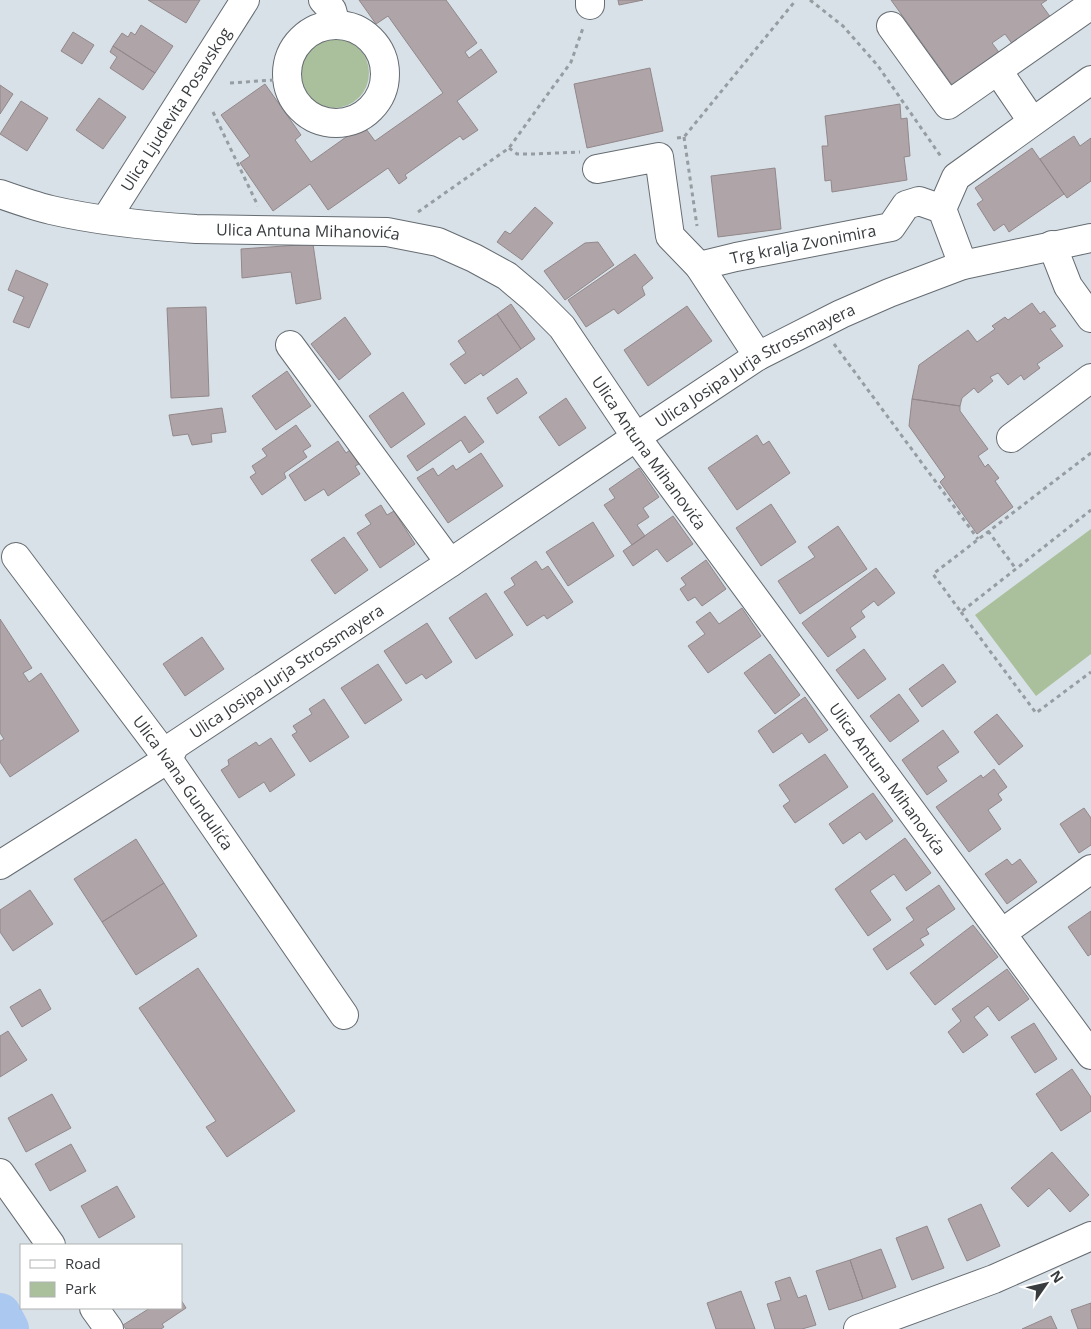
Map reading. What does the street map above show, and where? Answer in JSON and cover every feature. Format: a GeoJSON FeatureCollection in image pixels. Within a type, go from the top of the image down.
{"type":"FeatureCollection","features":[{"type":"Feature","properties":{"kind":"street","name":"Ulica Ljudevita Posavskog"},"geometry":{"type":"LineString","coordinates":[[106,219],[244,0]]}},
{"type":"Feature","properties":{"kind":"street"},"geometry":{"type":"LineString","coordinates":[[323,0],[332,10],[336,25]]}},
{"type":"Feature","properties":{"kind":"street"},"geometry":{"type":"LineString","coordinates":[[891,26],[948,106],[1091,5]]}},
{"type":"Feature","properties":{"kind":"street"},"geometry":{"type":"LineString","coordinates":[[336,25],[360,31],[371,40],[379,51],[384,65],[384,81],[380,97],[370,110],[356,119],[340,123],[323,122],[308,115],[296,104],[289,89],[288,79],[287,72],[290,58],[296,45],[306,35],[318,28],[336,25]]}},
{"type":"Feature","properties":{"kind":"street"},"geometry":{"type":"LineString","coordinates":[[998,70],[1032,121]]}},
{"type":"Feature","properties":{"kind":"street"},"geometry":{"type":"LineString","coordinates":[[963,265],[942,209],[956,177],[1091,80]]}},
{"type":"Feature","properties":{"kind":"street"},"geometry":{"type":"LineString","coordinates":[[592,161],[659,157],[670,236],[699,266],[758,356]]}},
{"type":"Feature","properties":{"kind":"street","name":"Ulica Antuna Mihanovića"},"geometry":{"type":"LineString","coordinates":[[0,194],[50,210],[106,219],[196,229],[387,232],[438,242],[474,258],[507,276],[533,298],[562,327],[636,437],[1091,1055]]}},
{"type":"Feature","properties":{"kind":"street","name":"Trg kralja Zvonimira"},"geometry":{"type":"LineString","coordinates":[[699,266],[892,227],[906,205],[919,201],[942,209]]}},
{"type":"Feature","properties":{"kind":"street","name":"Ulica Josipa Jurja Strossmayera"},"geometry":{"type":"LineString","coordinates":[[0,865],[168,759],[175,745],[636,437],[716,373],[758,356],[889,292],[963,265],[1091,238]]}},
{"type":"Feature","properties":{"kind":"street"},"geometry":{"type":"LineString","coordinates":[[1052,245],[1068,286],[1091,318]]}},
{"type":"Feature","properties":{"kind":"street"},"geometry":{"type":"LineString","coordinates":[[290,345],[450,563]]}},
{"type":"Feature","properties":{"kind":"street"},"geometry":{"type":"LineString","coordinates":[[1011,438],[1091,378]]}},
{"type":"Feature","properties":{"kind":"street","name":"Ulica Ivana Gundulića"},"geometry":{"type":"LineString","coordinates":[[16,557],[168,759],[344,1015]]}},
{"type":"Feature","properties":{"kind":"street"},"geometry":{"type":"LineString","coordinates":[[1002,932],[1091,869]]}},
{"type":"Feature","properties":{"kind":"street"},"geometry":{"type":"LineString","coordinates":[[0,1173],[49,1244]]}},
{"type":"Feature","properties":{"kind":"street"},"geometry":{"type":"LineString","coordinates":[[858,1329],[994,1280],[1091,1236]]}},
{"type":"Feature","properties":{"kind":"street"},"geometry":{"type":"LineString","coordinates":[[95,1309],[109,1329]]}},
{"type":"Feature","properties":{"kind":"path"},"geometry":{"type":"LineString","coordinates":[[676,138],[684,136],[796,0]]}},
{"type":"Feature","properties":{"kind":"path"},"geometry":{"type":"LineString","coordinates":[[810,0],[843,26],[878,66],[956,177]]}},
{"type":"Feature","properties":{"kind":"path"},"geometry":{"type":"LineString","coordinates":[[412,216],[510,148],[572,62],[590,2]]}},
{"type":"Feature","properties":{"kind":"path"},"geometry":{"type":"LineString","coordinates":[[230,84],[288,79]]}},
{"type":"Feature","properties":{"kind":"path"},"geometry":{"type":"LineString","coordinates":[[213,112],[258,207]]}},
{"type":"Feature","properties":{"kind":"path"},"geometry":{"type":"LineString","coordinates":[[510,148],[517,154],[579,151],[592,161]]}},
{"type":"Feature","properties":{"kind":"path"},"geometry":{"type":"LineString","coordinates":[[827,347],[842,339]]}},
{"type":"Feature","properties":{"kind":"path"},"geometry":{"type":"LineString","coordinates":[[834,344],[978,539]]}},
{"type":"Feature","properties":{"kind":"path"},"geometry":{"type":"LineString","coordinates":[[1091,453],[933,574],[1036,713],[1091,672]]}},
{"type":"Feature","properties":{"kind":"path"},"geometry":{"type":"LineString","coordinates":[[961,612],[1091,510]]}},
{"type":"Feature","properties":{"kind":"path"},"geometry":{"type":"LineString","coordinates":[[988,531],[1016,568]]}},
{"type":"Feature","properties":{"kind":"green space"},"geometry":{"type":"Polygon","coordinates":[[[334,38],[347,41],[359,48],[366,60],[369,73],[366,86],[359,98],[347,105],[334,108],[321,105],[309,98],[302,86],[299,73],[302,60],[309,48],[321,41],[334,38]]]}},
{"type":"Feature","properties":{"kind":"green space"},"geometry":{"type":"Polygon","coordinates":[[[1091,529],[1091,654],[1036,696],[975,615],[1091,529]]]}},
{"type":"Feature","properties":{"kind":"building"},"geometry":{"type":"Polygon","coordinates":[[[148,0],[200,0],[186,23],[148,0]]]}},
{"type":"Feature","properties":{"kind":"building"},"geometry":{"type":"Polygon","coordinates":[[[359,0],[446,0],[477,43],[465,52],[469,58],[481,49],[497,72],[457,101],[478,130],[463,140],[460,136],[405,175],[407,178],[399,184],[388,168],[328,210],[310,184],[273,211],[240,163],[250,156],[221,115],[265,84],[301,135],[295,140],[311,162],[363,125],[375,141],[443,93],[388,16],[376,24],[359,0]]]}},
{"type":"Feature","properties":{"kind":"building"},"geometry":{"type":"Polygon","coordinates":[[[618,0],[643,0],[619,5],[618,0]]]}},
{"type":"Feature","properties":{"kind":"building"},"geometry":{"type":"Polygon","coordinates":[[[891,0],[1047,0],[1041,4],[1054,22],[1016,49],[1005,34],[992,43],[1004,59],[958,93],[891,0]]]}},
{"type":"Feature","properties":{"kind":"building"},"geometry":{"type":"Polygon","coordinates":[[[141,25],[173,46],[155,73],[113,46],[122,33],[128,37],[131,32],[135,35],[141,25]]]}},
{"type":"Feature","properties":{"kind":"building"},"geometry":{"type":"Polygon","coordinates":[[[73,32],[94,45],[82,64],[61,51],[73,32]]]}},
{"type":"Feature","properties":{"kind":"building"},"geometry":{"type":"Polygon","coordinates":[[[113,46],[155,73],[143,90],[110,68],[117,57],[110,52],[113,46]]]}},
{"type":"Feature","properties":{"kind":"building"},"geometry":{"type":"Polygon","coordinates":[[[650,68],[663,131],[587,148],[574,84],[650,68]]]}},
{"type":"Feature","properties":{"kind":"building"},"geometry":{"type":"Polygon","coordinates":[[[0,85],[13,94],[0,114],[0,85]]]}},
{"type":"Feature","properties":{"kind":"building"},"geometry":{"type":"Polygon","coordinates":[[[99,98],[126,117],[103,149],[76,130],[99,98]]]}},
{"type":"Feature","properties":{"kind":"building"},"geometry":{"type":"Polygon","coordinates":[[[21,101],[48,118],[27,151],[0,134],[21,101]]]}},
{"type":"Feature","properties":{"kind":"building"},"geometry":{"type":"Polygon","coordinates":[[[900,104],[901,119],[907,118],[910,156],[904,157],[907,180],[832,192],[831,180],[825,181],[822,146],[828,146],[825,116],[900,104]]]}},
{"type":"Feature","properties":{"kind":"building"},"geometry":{"type":"Polygon","coordinates":[[[1074,136],[1080,146],[1091,138],[1091,181],[1067,198],[1040,159],[1074,136]]]}},
{"type":"Feature","properties":{"kind":"building"},"geometry":{"type":"Polygon","coordinates":[[[1032,148],[1064,194],[1009,232],[1004,224],[994,231],[977,204],[983,200],[975,188],[1032,148]]]}},
{"type":"Feature","properties":{"kind":"building"},"geometry":{"type":"Polygon","coordinates":[[[775,168],[781,229],[718,237],[711,176],[775,168]]]}},
{"type":"Feature","properties":{"kind":"building"},"geometry":{"type":"Polygon","coordinates":[[[535,207],[553,223],[522,260],[497,242],[505,231],[510,234],[535,207]]]}},
{"type":"Feature","properties":{"kind":"building"},"geometry":{"type":"Polygon","coordinates":[[[598,242],[614,265],[565,300],[544,271],[585,243],[598,242]]]}},
{"type":"Feature","properties":{"kind":"building"},"geometry":{"type":"Polygon","coordinates":[[[313,244],[321,299],[296,304],[291,272],[242,278],[241,249],[313,244]]]}},
{"type":"Feature","properties":{"kind":"building"},"geometry":{"type":"Polygon","coordinates":[[[635,254],[653,278],[642,287],[645,295],[618,314],[614,309],[586,327],[568,300],[635,254]]]}},
{"type":"Feature","properties":{"kind":"building"},"geometry":{"type":"Polygon","coordinates":[[[16,270],[48,284],[29,328],[13,322],[24,297],[8,290],[16,270]]]}},
{"type":"Feature","properties":{"kind":"building"},"geometry":{"type":"Polygon","coordinates":[[[1032,303],[1040,314],[1044,311],[1056,326],[1050,329],[1063,346],[1037,364],[1040,368],[1024,380],[1021,375],[1008,385],[998,373],[990,377],[993,381],[978,393],[974,388],[962,398],[960,406],[912,399],[919,365],[968,330],[977,342],[995,329],[992,326],[1005,317],[1008,320],[1032,303]]]}},
{"type":"Feature","properties":{"kind":"building"},"geometry":{"type":"Polygon","coordinates":[[[511,304],[535,339],[521,349],[497,314],[511,304]]]}},
{"type":"Feature","properties":{"kind":"building"},"geometry":{"type":"Polygon","coordinates":[[[687,306],[712,341],[648,386],[624,350],[687,306]]]}},
{"type":"Feature","properties":{"kind":"building"},"geometry":{"type":"Polygon","coordinates":[[[206,307],[209,396],[171,398],[167,308],[206,307]]]}},
{"type":"Feature","properties":{"kind":"building"},"geometry":{"type":"Polygon","coordinates":[[[497,314],[521,349],[483,376],[481,373],[465,384],[450,364],[466,353],[458,341],[497,314]]]}},
{"type":"Feature","properties":{"kind":"building"},"geometry":{"type":"Polygon","coordinates":[[[345,317],[371,354],[339,380],[311,344],[345,317]]]}},
{"type":"Feature","properties":{"kind":"building"},"geometry":{"type":"Polygon","coordinates":[[[287,371],[311,406],[276,430],[252,396],[287,371]]]}},
{"type":"Feature","properties":{"kind":"building"},"geometry":{"type":"Polygon","coordinates":[[[517,378],[527,393],[497,414],[487,398],[517,378]]]}},
{"type":"Feature","properties":{"kind":"building"},"geometry":{"type":"Polygon","coordinates":[[[403,392],[425,424],[391,448],[369,416],[403,392]]]}},
{"type":"Feature","properties":{"kind":"building"},"geometry":{"type":"Polygon","coordinates":[[[566,398],[586,428],[559,446],[539,417],[566,398]]]}},
{"type":"Feature","properties":{"kind":"building"},"geometry":{"type":"Polygon","coordinates":[[[912,399],[960,406],[960,411],[988,449],[978,456],[985,467],[988,464],[999,478],[995,481],[1013,507],[977,534],[940,482],[945,477],[909,426],[912,399]]]}},
{"type":"Feature","properties":{"kind":"building"},"geometry":{"type":"Polygon","coordinates":[[[222,408],[226,432],[211,434],[212,442],[192,445],[188,434],[173,436],[169,415],[222,408]]]}},
{"type":"Feature","properties":{"kind":"building"},"geometry":{"type":"Polygon","coordinates":[[[465,416],[484,442],[469,453],[461,440],[417,471],[407,456],[465,416]]]}},
{"type":"Feature","properties":{"kind":"building"},"geometry":{"type":"Polygon","coordinates":[[[296,425],[311,446],[303,451],[307,457],[284,473],[286,478],[262,495],[250,477],[256,473],[252,466],[267,456],[262,449],[296,425]]]}},
{"type":"Feature","properties":{"kind":"building"},"geometry":{"type":"Polygon","coordinates":[[[757,435],[763,445],[769,441],[790,473],[737,510],[708,468],[757,435]]]}},
{"type":"Feature","properties":{"kind":"building"},"geometry":{"type":"Polygon","coordinates":[[[338,441],[346,453],[350,450],[359,464],[355,466],[360,474],[328,496],[324,489],[305,501],[289,475],[338,441]]]}},
{"type":"Feature","properties":{"kind":"building"},"geometry":{"type":"Polygon","coordinates":[[[481,453],[503,486],[448,523],[417,478],[433,468],[438,476],[453,465],[456,470],[481,453]]]}},
{"type":"Feature","properties":{"kind":"building"},"geometry":{"type":"Polygon","coordinates":[[[639,468],[659,497],[643,508],[649,517],[637,525],[645,536],[632,545],[604,505],[615,498],[609,489],[639,468]]]}},
{"type":"Feature","properties":{"kind":"building"},"geometry":{"type":"Polygon","coordinates":[[[771,504],[796,542],[761,566],[736,528],[771,504]]]}},
{"type":"Feature","properties":{"kind":"building"},"geometry":{"type":"Polygon","coordinates":[[[381,505],[387,515],[394,511],[415,544],[380,568],[357,533],[371,524],[365,515],[381,505]]]}},
{"type":"Feature","properties":{"kind":"building"},"geometry":{"type":"Polygon","coordinates":[[[673,516],[693,544],[667,562],[657,549],[633,566],[623,551],[673,516]]]}},
{"type":"Feature","properties":{"kind":"building"},"geometry":{"type":"Polygon","coordinates":[[[593,522],[614,556],[568,586],[546,552],[593,522]]]}},
{"type":"Feature","properties":{"kind":"building"},"geometry":{"type":"Polygon","coordinates":[[[838,526],[867,569],[800,614],[778,581],[815,557],[808,547],[838,526]]]}},
{"type":"Feature","properties":{"kind":"building"},"geometry":{"type":"Polygon","coordinates":[[[344,537],[368,570],[335,594],[311,560],[344,537]]]}},
{"type":"Feature","properties":{"kind":"building"},"geometry":{"type":"Polygon","coordinates":[[[706,560],[726,589],[702,606],[695,597],[688,601],[680,589],[686,585],[681,578],[706,560]]]}},
{"type":"Feature","properties":{"kind":"building"},"geometry":{"type":"Polygon","coordinates":[[[536,561],[542,570],[548,566],[573,602],[547,619],[544,615],[527,626],[504,592],[515,585],[511,578],[536,561]]]}},
{"type":"Feature","properties":{"kind":"building"},"geometry":{"type":"Polygon","coordinates":[[[876,568],[895,593],[878,606],[874,601],[861,611],[865,617],[850,628],[856,637],[828,657],[802,623],[876,568]]]}},
{"type":"Feature","properties":{"kind":"building"},"geometry":{"type":"Polygon","coordinates":[[[486,593],[513,635],[476,659],[449,618],[486,593]]]}},
{"type":"Feature","properties":{"kind":"building"},"geometry":{"type":"Polygon","coordinates":[[[742,608],[761,636],[708,673],[688,646],[705,634],[696,622],[710,612],[719,624],[742,608]]]}},
{"type":"Feature","properties":{"kind":"building"},"geometry":{"type":"Polygon","coordinates":[[[0,619],[32,668],[23,673],[29,682],[41,673],[79,731],[10,777],[0,762],[0,741],[4,739],[0,733],[0,619]]]}},
{"type":"Feature","properties":{"kind":"building"},"geometry":{"type":"Polygon","coordinates":[[[427,623],[452,662],[426,679],[422,674],[406,684],[384,651],[427,623]]]}},
{"type":"Feature","properties":{"kind":"building"},"geometry":{"type":"Polygon","coordinates":[[[202,637],[224,669],[185,696],[163,664],[202,637]]]}},
{"type":"Feature","properties":{"kind":"building"},"geometry":{"type":"Polygon","coordinates":[[[864,649],[886,679],[858,699],[836,670],[864,649]]]}},
{"type":"Feature","properties":{"kind":"building"},"geometry":{"type":"Polygon","coordinates":[[[770,654],[800,695],[775,714],[744,673],[770,654]]]}},
{"type":"Feature","properties":{"kind":"building"},"geometry":{"type":"Polygon","coordinates":[[[378,664],[402,700],[365,724],[341,688],[378,664]]]}},
{"type":"Feature","properties":{"kind":"building"},"geometry":{"type":"Polygon","coordinates":[[[943,664],[956,682],[922,707],[909,689],[943,664]]]}},
{"type":"Feature","properties":{"kind":"building"},"geometry":{"type":"Polygon","coordinates":[[[899,694],[919,721],[890,742],[870,716],[899,694]]]}},
{"type":"Feature","properties":{"kind":"building"},"geometry":{"type":"Polygon","coordinates":[[[805,697],[828,730],[809,743],[802,733],[773,753],[758,731],[805,697]]]}},
{"type":"Feature","properties":{"kind":"building"},"geometry":{"type":"Polygon","coordinates":[[[324,699],[349,737],[310,762],[292,735],[297,732],[293,726],[312,714],[309,709],[324,699]]]}},
{"type":"Feature","properties":{"kind":"building"},"geometry":{"type":"Polygon","coordinates":[[[997,714],[1023,746],[999,765],[974,732],[997,714]]]}},
{"type":"Feature","properties":{"kind":"building"},"geometry":{"type":"Polygon","coordinates":[[[943,730],[959,752],[937,767],[947,781],[927,795],[902,760],[943,730]]]}},
{"type":"Feature","properties":{"kind":"building"},"geometry":{"type":"Polygon","coordinates":[[[271,738],[295,775],[270,792],[264,782],[239,798],[221,770],[229,765],[228,760],[256,742],[259,746],[271,738]]]}},
{"type":"Feature","properties":{"kind":"building"},"geometry":{"type":"Polygon","coordinates":[[[825,754],[848,787],[795,823],[783,806],[790,801],[779,785],[825,754]]]}},
{"type":"Feature","properties":{"kind":"building"},"geometry":{"type":"Polygon","coordinates":[[[994,769],[1007,787],[998,794],[1002,800],[988,810],[1001,829],[969,852],[936,807],[981,775],[983,778],[994,769]]]}},
{"type":"Feature","properties":{"kind":"building"},"geometry":{"type":"Polygon","coordinates":[[[873,793],[893,821],[866,840],[860,832],[843,844],[829,824],[873,793]]]}},
{"type":"Feature","properties":{"kind":"building"},"geometry":{"type":"Polygon","coordinates":[[[1084,808],[1091,818],[1091,845],[1079,853],[1060,824],[1084,808]]]}},
{"type":"Feature","properties":{"kind":"building"},"geometry":{"type":"Polygon","coordinates":[[[905,838],[931,873],[906,891],[894,874],[870,891],[891,920],[868,936],[835,889],[905,838]]]}},
{"type":"Feature","properties":{"kind":"building"},"geometry":{"type":"Polygon","coordinates":[[[136,839],[164,883],[102,922],[74,879],[136,839]]]}},
{"type":"Feature","properties":{"kind":"building"},"geometry":{"type":"Polygon","coordinates":[[[1007,859],[1012,865],[1020,859],[1037,882],[1007,904],[985,874],[1007,859]]]}},
{"type":"Feature","properties":{"kind":"building"},"geometry":{"type":"Polygon","coordinates":[[[164,883],[197,936],[136,975],[102,922],[164,883]]]}},
{"type":"Feature","properties":{"kind":"building"},"geometry":{"type":"Polygon","coordinates":[[[939,885],[955,909],[926,929],[929,934],[920,939],[924,945],[887,970],[873,949],[914,920],[906,908],[939,885]]]}},
{"type":"Feature","properties":{"kind":"building"},"geometry":{"type":"Polygon","coordinates":[[[30,890],[53,924],[13,951],[0,932],[0,910],[30,890]]]}},
{"type":"Feature","properties":{"kind":"building"},"geometry":{"type":"Polygon","coordinates":[[[1091,911],[1091,954],[1088,956],[1068,927],[1091,911]]]}},
{"type":"Feature","properties":{"kind":"building"},"geometry":{"type":"Polygon","coordinates":[[[973,925],[998,957],[935,1005],[910,973],[973,925]]]}},
{"type":"Feature","properties":{"kind":"building"},"geometry":{"type":"Polygon","coordinates":[[[198,968],[295,1111],[227,1157],[206,1127],[216,1121],[139,1008],[198,968]]]}},
{"type":"Feature","properties":{"kind":"building"},"geometry":{"type":"Polygon","coordinates":[[[1007,969],[1029,999],[999,1021],[988,1006],[974,1017],[988,1035],[963,1053],[948,1032],[961,1021],[952,1009],[1007,969]]]}},
{"type":"Feature","properties":{"kind":"building"},"geometry":{"type":"Polygon","coordinates":[[[40,989],[51,1009],[22,1027],[10,1007],[40,989]]]}},
{"type":"Feature","properties":{"kind":"building"},"geometry":{"type":"Polygon","coordinates":[[[1034,1023],[1057,1059],[1035,1073],[1011,1037],[1034,1023]]]}},
{"type":"Feature","properties":{"kind":"building"},"geometry":{"type":"Polygon","coordinates":[[[8,1031],[27,1060],[0,1077],[0,1036],[8,1031]]]}},
{"type":"Feature","properties":{"kind":"building"},"geometry":{"type":"Polygon","coordinates":[[[1072,1069],[1091,1097],[1091,1111],[1061,1131],[1036,1094],[1072,1069]]]}},
{"type":"Feature","properties":{"kind":"building"},"geometry":{"type":"Polygon","coordinates":[[[52,1094],[71,1128],[26,1152],[8,1118],[52,1094]]]}},
{"type":"Feature","properties":{"kind":"building"},"geometry":{"type":"Polygon","coordinates":[[[71,1144],[86,1171],[50,1191],[35,1164],[71,1144]]]}},
{"type":"Feature","properties":{"kind":"building"},"geometry":{"type":"Polygon","coordinates":[[[1052,1152],[1089,1195],[1070,1212],[1049,1188],[1028,1207],[1011,1188],[1052,1152]]]}},
{"type":"Feature","properties":{"kind":"building"},"geometry":{"type":"Polygon","coordinates":[[[117,1186],[135,1217],[99,1238],[81,1206],[117,1186]]]}},
{"type":"Feature","properties":{"kind":"building"},"geometry":{"type":"Polygon","coordinates":[[[981,1204],[1000,1246],[967,1261],[948,1219],[981,1204]]]}},
{"type":"Feature","properties":{"kind":"building"},"geometry":{"type":"Polygon","coordinates":[[[927,1226],[944,1268],[912,1280],[896,1238],[927,1226]]]}},
{"type":"Feature","properties":{"kind":"building"},"geometry":{"type":"Polygon","coordinates":[[[881,1249],[896,1287],[863,1299],[850,1260],[881,1249]]]}},
{"type":"Feature","properties":{"kind":"building"},"geometry":{"type":"Polygon","coordinates":[[[850,1260],[863,1299],[829,1310],[816,1271],[850,1260]]]}},
{"type":"Feature","properties":{"kind":"building"},"geometry":{"type":"Polygon","coordinates":[[[790,1277],[798,1298],[806,1295],[816,1325],[802,1329],[775,1329],[767,1304],[781,1300],[775,1282],[790,1277]]]}},
{"type":"Feature","properties":{"kind":"building"},"geometry":{"type":"Polygon","coordinates":[[[741,1291],[755,1329],[716,1329],[707,1303],[741,1291]]]}},
{"type":"Feature","properties":{"kind":"building"},"geometry":{"type":"Polygon","coordinates":[[[182,1302],[186,1308],[162,1324],[164,1327],[161,1329],[126,1329],[123,1325],[148,1309],[182,1309],[182,1302]]]}},
{"type":"Feature","properties":{"kind":"building"},"geometry":{"type":"Polygon","coordinates":[[[1091,1303],[1091,1329],[1078,1329],[1071,1310],[1091,1303]]]}},
{"type":"Feature","properties":{"kind":"building"},"geometry":{"type":"Polygon","coordinates":[[[1051,1316],[1057,1329],[1022,1329],[1051,1316]]]}},
{"type":"Feature","properties":{"kind":"waterway"},"geometry":{"type":"LineString","coordinates":[[0,1314],[8,1329]]}}]}
